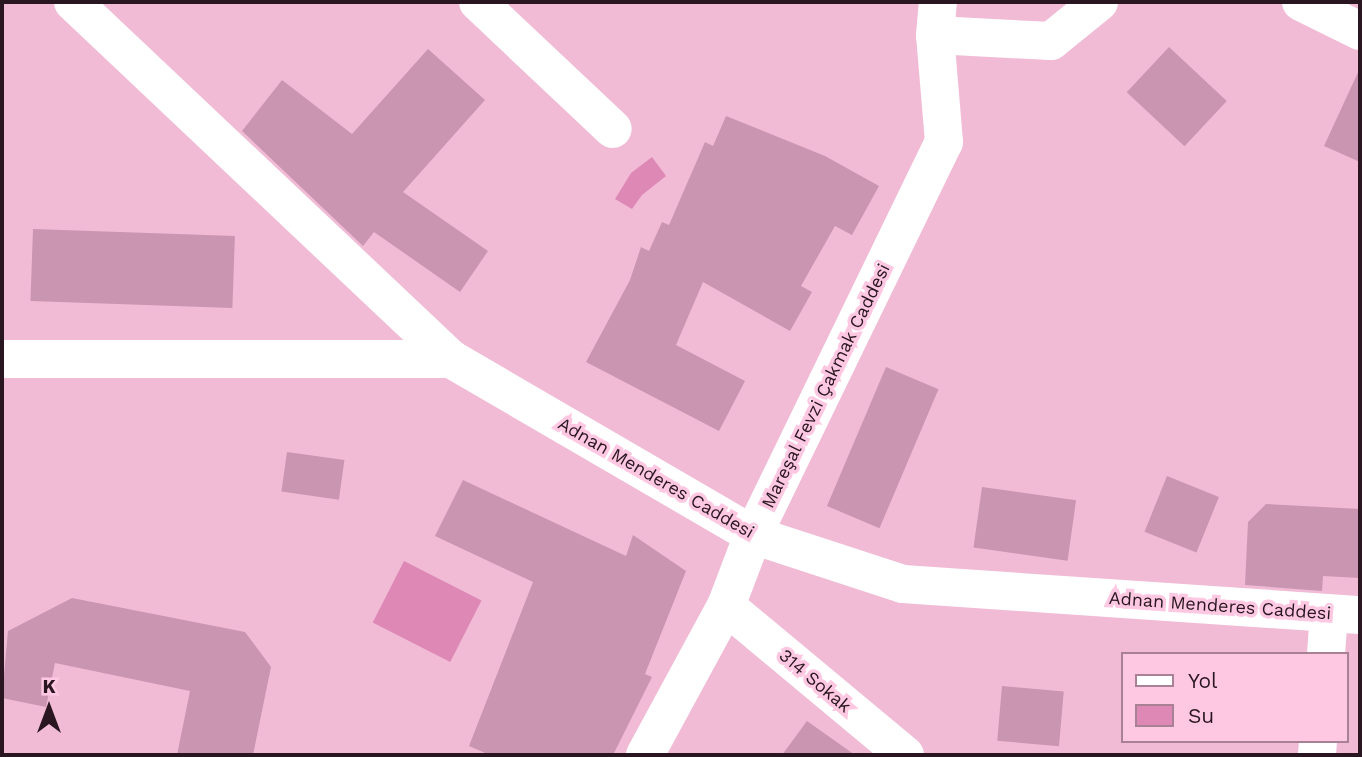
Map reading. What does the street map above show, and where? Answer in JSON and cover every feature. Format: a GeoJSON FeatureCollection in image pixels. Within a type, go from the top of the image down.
{"type":"FeatureCollection","features":[{"type":"Feature","properties":{"kind":"street","name":"Adnan Menderes Caddesi"},"geometry":{"type":"LineString","coordinates":[[73,2],[451,359],[753,535],[903,584],[1345,614]]}},
{"type":"Feature","properties":{"kind":"street"},"geometry":{"type":"LineString","coordinates":[[478,2],[613,129]]}},
{"type":"Feature","properties":{"kind":"street"},"geometry":{"type":"LineString","coordinates":[[937,18],[1052,41],[1099,2]]}},
{"type":"Feature","properties":{"kind":"street"},"geometry":{"type":"LineString","coordinates":[[1301,2],[1360,31]]}},
{"type":"Feature","properties":{"kind":"street","name":"Mareşal Fevzi Çakmak Caddesi"},"geometry":{"type":"LineString","coordinates":[[645,755],[726,606],[753,535],[944,142],[937,18]]}},
{"type":"Feature","properties":{"kind":"street"},"geometry":{"type":"LineString","coordinates":[[2,359],[451,359]]}},
{"type":"Feature","properties":{"kind":"street","name":"314 Sokak"},"geometry":{"type":"LineString","coordinates":[[726,606],[905,755]]}},
{"type":"Feature","properties":{"kind":"street"},"geometry":{"type":"LineString","coordinates":[[1327,652],[1345,614]]}},
{"type":"Feature","properties":{"kind":"water"},"geometry":{"type":"Polygon","coordinates":[[[652,157],[666,176],[642,195],[632,209],[615,199],[631,173],[652,157]]]}},
{"type":"Feature","properties":{"kind":"water"},"geometry":{"type":"Polygon","coordinates":[[[404,561],[482,600],[450,662],[373,622],[404,561]]]}},
{"type":"Feature","properties":{"kind":"building"},"geometry":{"type":"Polygon","coordinates":[[[1169,47],[1227,101],[1184,146],[1127,92],[1169,47]]]}},
{"type":"Feature","properties":{"kind":"building"},"geometry":{"type":"Polygon","coordinates":[[[428,49],[485,100],[403,192],[488,251],[460,292],[374,232],[363,246],[242,131],[282,80],[352,134],[428,49]]]}},
{"type":"Feature","properties":{"kind":"building"},"geometry":{"type":"Polygon","coordinates":[[[1360,68],[1360,162],[1324,146],[1360,68]]]}},
{"type":"Feature","properties":{"kind":"building"},"geometry":{"type":"Polygon","coordinates":[[[726,116],[825,156],[879,186],[852,235],[835,226],[801,286],[812,292],[790,331],[703,282],[676,345],[745,381],[719,431],[586,362],[630,280],[641,247],[649,251],[662,222],[669,225],[705,142],[713,146],[726,116]]]}},
{"type":"Feature","properties":{"kind":"building"},"geometry":{"type":"Polygon","coordinates":[[[33,229],[235,236],[232,308],[30,301],[33,229]]]}},
{"type":"Feature","properties":{"kind":"building"},"geometry":{"type":"Polygon","coordinates":[[[886,367],[938,389],[879,528],[827,506],[886,367]]]}},
{"type":"Feature","properties":{"kind":"building"},"geometry":{"type":"Polygon","coordinates":[[[287,452],[344,460],[339,500],[281,492],[287,452]]]}},
{"type":"Feature","properties":{"kind":"building"},"geometry":{"type":"Polygon","coordinates":[[[1167,476],[1219,497],[1196,553],[1145,532],[1167,476]]]}},
{"type":"Feature","properties":{"kind":"building"},"geometry":{"type":"Polygon","coordinates":[[[463,480],[626,556],[633,535],[686,571],[645,674],[652,677],[613,755],[490,755],[469,746],[533,582],[435,536],[463,480]]]}},
{"type":"Feature","properties":{"kind":"building"},"geometry":{"type":"Polygon","coordinates":[[[982,487],[1076,500],[1068,561],[974,547],[982,487]]]}},
{"type":"Feature","properties":{"kind":"building"},"geometry":{"type":"Polygon","coordinates":[[[1266,504],[1360,509],[1360,578],[1323,576],[1322,591],[1245,585],[1248,522],[1266,504]]]}},
{"type":"Feature","properties":{"kind":"building"},"geometry":{"type":"Polygon","coordinates":[[[72,598],[245,632],[271,667],[253,755],[177,755],[190,691],[55,663],[46,707],[2,698],[8,631],[72,598]]]}},
{"type":"Feature","properties":{"kind":"building"},"geometry":{"type":"Polygon","coordinates":[[[1002,686],[1064,691],[1059,746],[997,741],[1002,686]]]}},
{"type":"Feature","properties":{"kind":"building"},"geometry":{"type":"Polygon","coordinates":[[[807,721],[855,755],[782,755],[807,721]]]}}]}
